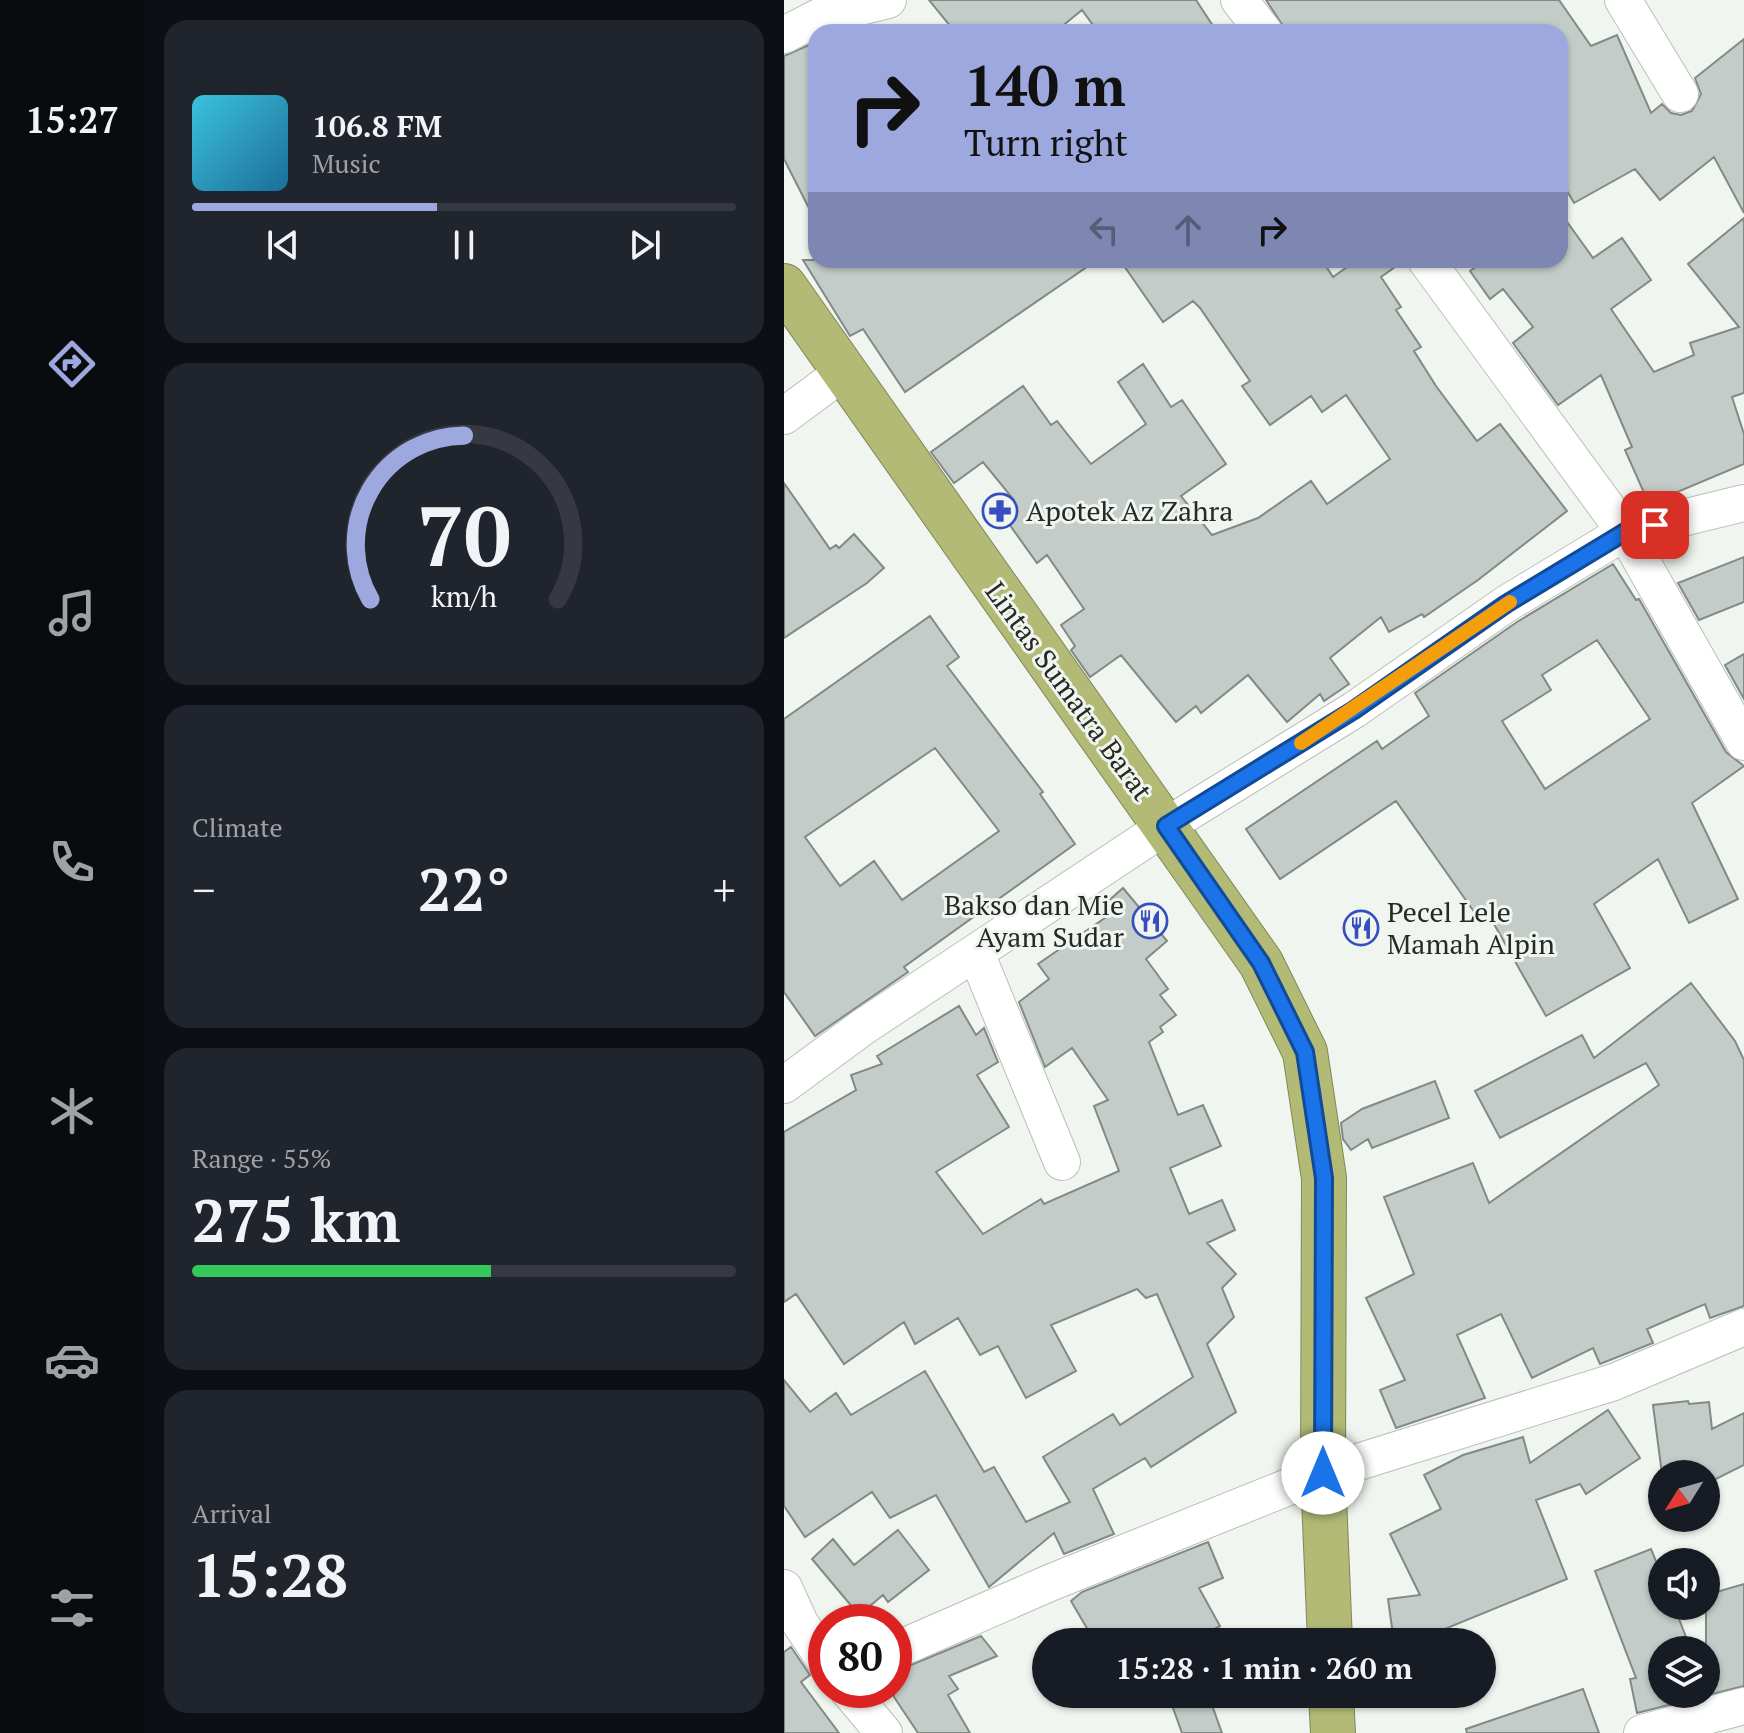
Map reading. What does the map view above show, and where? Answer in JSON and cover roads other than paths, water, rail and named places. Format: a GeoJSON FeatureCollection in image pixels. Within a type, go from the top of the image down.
{"type":"FeatureCollection","features":[{"type":"Feature","properties":{"kind":"highway","name":"Lintas Sumatra Barat"},"geometry":{"type":"LineString","coordinates":[[784,286],[842,373],[1261,963],[1305,1052],[1324,1178],[1323,1473],[1329,1628]]}},
{"type":"Feature","properties":{"kind":"highway"},"geometry":{"type":"LineString","coordinates":[[1332,1708],[1333,1733]]}},
{"type":"Feature","properties":{"kind":"street"},"geometry":{"type":"LineString","coordinates":[[784,35],[819,17],[888,0]]}},
{"type":"Feature","properties":{"kind":"street"},"geometry":{"type":"LineString","coordinates":[[1239,0],[1258,24]]}},
{"type":"Feature","properties":{"kind":"street"},"geometry":{"type":"LineString","coordinates":[[1623,0],[1680,94]]}},
{"type":"Feature","properties":{"kind":"street"},"geometry":{"type":"LineString","coordinates":[[1432,268],[1625,532],[1744,742]]}},
{"type":"Feature","properties":{"kind":"street"},"geometry":{"type":"LineString","coordinates":[[784,416],[842,373]]}},
{"type":"Feature","properties":{"kind":"street"},"geometry":{"type":"LineString","coordinates":[[784,1085],[863,1027],[1166,826],[1354,710],[1506,604],[1625,532],[1744,503]]}},
{"type":"Feature","properties":{"kind":"street"},"geometry":{"type":"LineString","coordinates":[[976,953],[1062,1162]]}},
{"type":"Feature","properties":{"kind":"street"},"geometry":{"type":"LineString","coordinates":[[912,1643],[1052,1582],[1323,1473],[1614,1382],[1744,1327]]}},
{"type":"Feature","properties":{"kind":"street"},"geometry":{"type":"LineString","coordinates":[[784,1588],[808,1635]]}},
{"type":"Feature","properties":{"kind":"street"},"geometry":{"type":"LineString","coordinates":[[1642,1733],[1744,1706]]}},
{"type":"Feature","properties":{"kind":"street"},"geometry":{"type":"LineString","coordinates":[[863,1708],[884,1733]]}},
{"type":"Feature","properties":{"kind":"place","name":"Apotek Az Zahra"},"geometry":{"type":"Point","coordinates":[1000,511]}},
{"type":"Feature","properties":{"kind":"place","name":"Bakso dan Mie Ayam Sudar"},"geometry":{"type":"Point","coordinates":[1150,921]}},
{"type":"Feature","properties":{"kind":"place","name":"Pecel Lele Mamah Alpin"},"geometry":{"type":"Point","coordinates":[1361,928]}}]}
